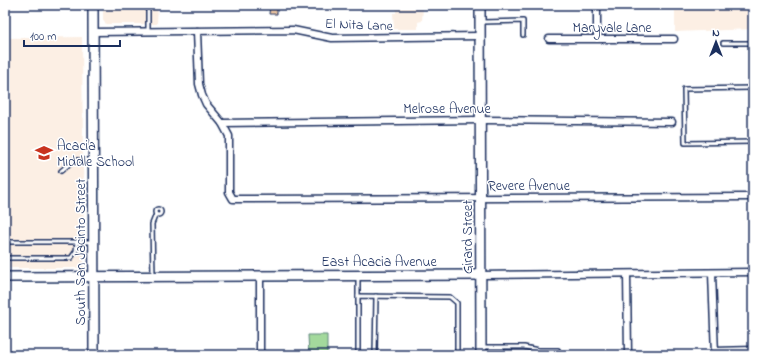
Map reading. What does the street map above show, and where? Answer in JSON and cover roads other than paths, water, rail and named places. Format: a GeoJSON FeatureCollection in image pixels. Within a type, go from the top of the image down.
{"type":"FeatureCollection","features":[{"type":"Feature","properties":{"kind":"street","name":"South San Jacinto Street"},"geometry":{"type":"LineString","coordinates":[[93,5],[94,355]]}},
{"type":"Feature","properties":{"kind":"street","name":"Girard Street"},"geometry":{"type":"LineString","coordinates":[[480,5],[481,351]]}},
{"type":"Feature","properties":{"kind":"street"},"geometry":{"type":"LineString","coordinates":[[597,5],[597,38]]}},
{"type":"Feature","properties":{"kind":"street","name":"El Nita Lane"},"geometry":{"type":"LineString","coordinates":[[93,32],[294,30],[332,38],[480,36]]}},
{"type":"Feature","properties":{"kind":"street"},"geometry":{"type":"LineString","coordinates":[[197,31],[199,84],[206,104],[222,123]]}},
{"type":"Feature","properties":{"kind":"street","name":"Maryvale Lane"},"geometry":{"type":"LineString","coordinates":[[549,39],[674,39]]}},
{"type":"Feature","properties":{"kind":"street","name":"Melrose Avenue"},"geometry":{"type":"LineString","coordinates":[[222,123],[481,120],[672,122]]}},
{"type":"Feature","properties":{"kind":"street","name":"Revere Avenue"},"geometry":{"type":"LineString","coordinates":[[222,123],[229,136],[229,192],[233,199],[753,197]]}},
{"type":"Feature","properties":{"kind":"street","name":"East Acacia Avenue"},"geometry":{"type":"LineString","coordinates":[[5,277],[753,272]]}},
{"type":"Feature","properties":{"kind":"street"},"geometry":{"type":"LineString","coordinates":[[712,273],[715,353],[753,350]]}},
{"type":"Feature","properties":{"kind":"street"},"geometry":{"type":"LineString","coordinates":[[627,274],[628,355]]}},
{"type":"Feature","properties":{"kind":"street"},"geometry":{"type":"LineString","coordinates":[[260,276],[260,355]]}},
{"type":"Feature","properties":{"kind":"lane"},"geometry":{"type":"LineString","coordinates":[[148,5],[148,31]]}},
{"type":"Feature","properties":{"kind":"lane"},"geometry":{"type":"LineString","coordinates":[[480,22],[523,22],[523,35]]}},
{"type":"Feature","properties":{"kind":"lane"},"geometry":{"type":"LineString","coordinates":[[723,43],[753,42]]}},
{"type":"Feature","properties":{"kind":"lane"},"geometry":{"type":"LineString","coordinates":[[753,88],[684,89],[685,143],[753,142]]}},
{"type":"Feature","properties":{"kind":"lane"},"geometry":{"type":"LineString","coordinates":[[61,170],[74,160],[94,160]]}},
{"type":"Feature","properties":{"kind":"lane"},"geometry":{"type":"LineString","coordinates":[[152,276],[152,224],[156,214]]}},
{"type":"Feature","properties":{"kind":"lane"},"geometry":{"type":"LineString","coordinates":[[5,242],[94,242]]}},
{"type":"Feature","properties":{"kind":"lane"},"geometry":{"type":"LineString","coordinates":[[5,258],[71,258],[76,251],[77,242]]}},
{"type":"Feature","properties":{"kind":"lane"},"geometry":{"type":"LineString","coordinates":[[358,275],[358,355]]}},
{"type":"Feature","properties":{"kind":"lane"},"geometry":{"type":"LineString","coordinates":[[358,296],[446,296],[454,299],[457,303],[457,355]]}},
{"type":"Feature","properties":{"kind":"lane"},"geometry":{"type":"LineString","coordinates":[[375,355],[376,296]]}},
{"type":"Feature","properties":{"kind":"lane"},"geometry":{"type":"LineString","coordinates":[[481,351],[524,347],[538,350],[558,350]]}},
{"type":"Feature","properties":{"kind":"place","name":"Acacia Middle School"},"geometry":{"type":"Point","coordinates":[44,153]}}]}
